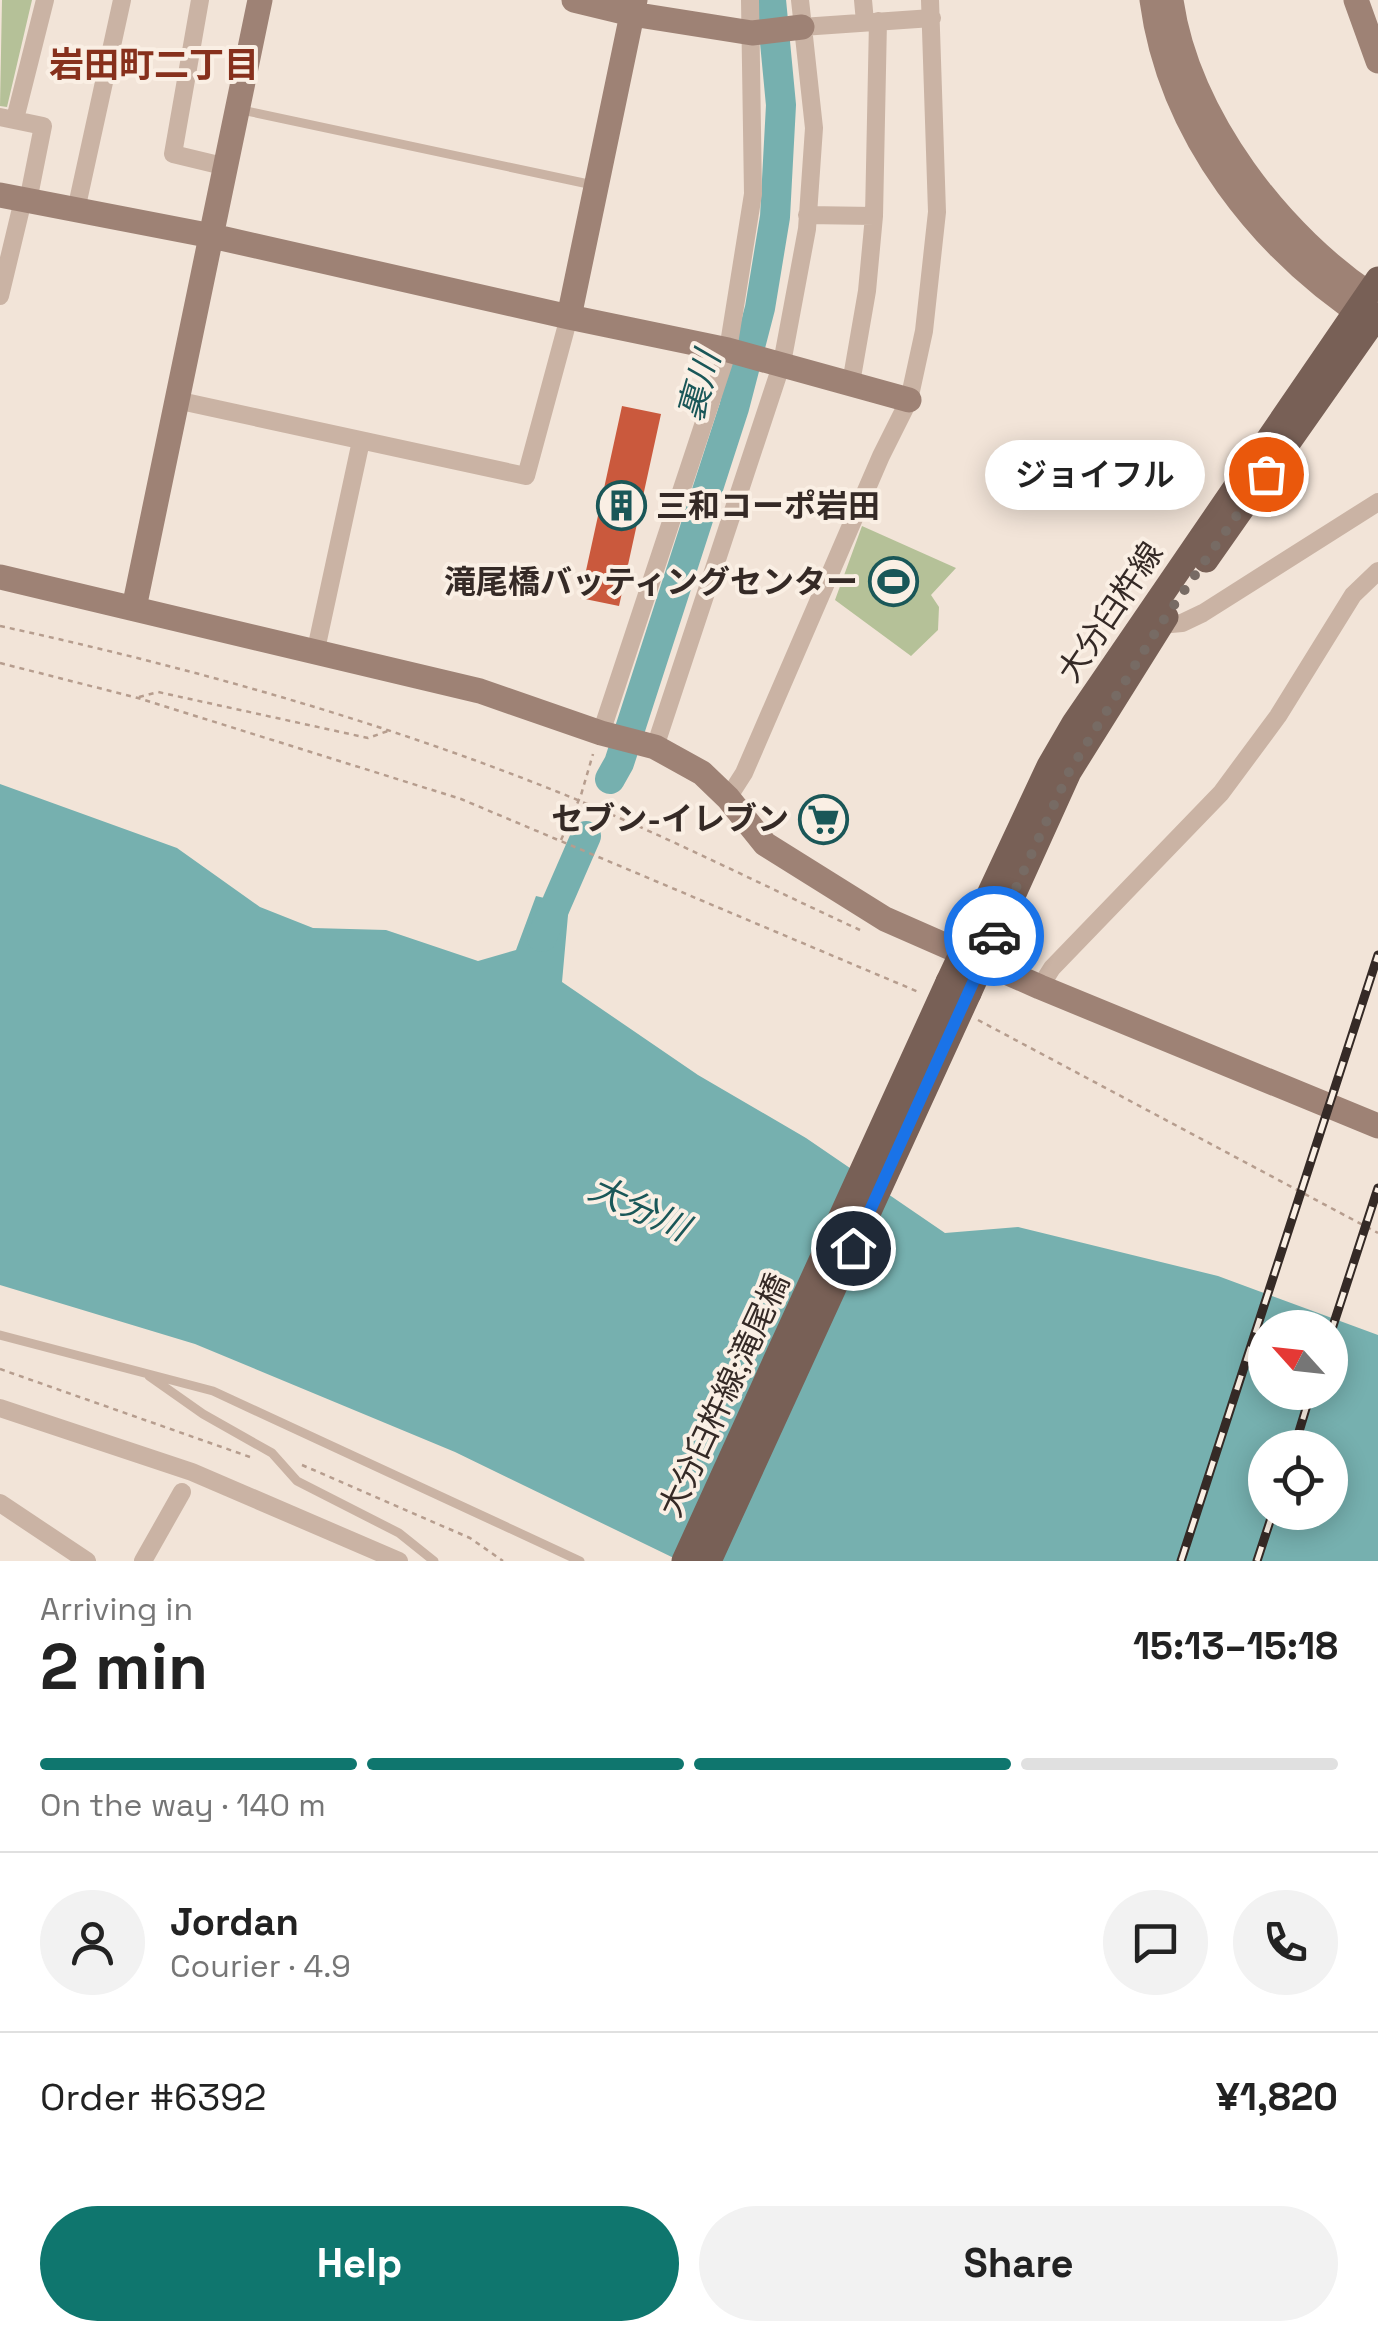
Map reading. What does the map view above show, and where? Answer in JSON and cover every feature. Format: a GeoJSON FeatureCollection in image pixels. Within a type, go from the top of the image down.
{"type":"FeatureCollection","features":[{"type":"Feature","properties":{"kind":"main road","name":"大分臼杵線"},"geometry":{"type":"LineString","coordinates":[[973,956],[1069,772],[1160,625],[1372,306]]}},
{"type":"Feature","properties":{"kind":"main road","name":"大分臼杵線"},"geometry":{"type":"LineString","coordinates":[[973,956],[1049,766],[1074,723],[1372,306]]}},
{"type":"Feature","properties":{"kind":"main road"},"geometry":{"type":"LineString","coordinates":[[955,997],[973,956]]}},
{"type":"Feature","properties":{"kind":"main road","name":"大分臼杵線;滝尾橋"},"geometry":{"type":"LineString","coordinates":[[684,1561],[955,997]]}},
{"type":"Feature","properties":{"kind":"main road","name":"大分臼杵線;滝尾橋"},"geometry":{"type":"LineString","coordinates":[[710,1561],[955,997]]}},
{"type":"Feature","properties":{"kind":"street"},"geometry":{"type":"LineString","coordinates":[[0,296],[17,199],[44,126],[8,118],[45,0]]}},
{"type":"Feature","properties":{"kind":"street"},"geometry":{"type":"LineString","coordinates":[[76,210],[122,0]]}},
{"type":"Feature","properties":{"kind":"street"},"geometry":{"type":"LineString","coordinates":[[200,0],[173,154],[227,167]]}},
{"type":"Feature","properties":{"kind":"street"},"geometry":{"type":"LineString","coordinates":[[134,608],[260,0]]}},
{"type":"Feature","properties":{"kind":"street"},"geometry":{"type":"LineString","coordinates":[[574,0],[633,7],[755,33],[871,22],[931,9],[937,212],[924,331],[909,400],[744,773],[728,798]]}},
{"type":"Feature","properties":{"kind":"street"},"geometry":{"type":"LineString","coordinates":[[625,739],[733,351],[753,194],[755,33],[750,0]]}},
{"type":"Feature","properties":{"kind":"street"},"geometry":{"type":"LineString","coordinates":[[625,739],[776,361],[807,215],[814,128],[796,28],[800,0]]}},
{"type":"Feature","properties":{"kind":"street"},"geometry":{"type":"LineString","coordinates":[[851,383],[868,291],[874,216],[871,22],[863,0]]}},
{"type":"Feature","properties":{"kind":"street"},"geometry":{"type":"LineString","coordinates":[[1152,0],[1167,70],[1189,122],[1221,176],[1254,220],[1307,273],[1372,306]]}},
{"type":"Feature","properties":{"kind":"street"},"geometry":{"type":"LineString","coordinates":[[1171,0],[1185,59],[1222,135],[1262,196],[1372,306]]}},
{"type":"Feature","properties":{"kind":"street"},"geometry":{"type":"LineString","coordinates":[[1356,0],[1378,62]]}},
{"type":"Feature","properties":{"kind":"street"},"geometry":{"type":"LineString","coordinates":[[176,400],[526,476],[568,317],[633,7]]}},
{"type":"Feature","properties":{"kind":"street"},"geometry":{"type":"LineString","coordinates":[[17,199],[212,236],[733,351],[909,400]]}},
{"type":"Feature","properties":{"kind":"street"},"geometry":{"type":"LineString","coordinates":[[807,215],[874,216]]}},
{"type":"Feature","properties":{"kind":"street"},"geometry":{"type":"LineString","coordinates":[[316,654],[361,441]]}},
{"type":"Feature","properties":{"kind":"street"},"geometry":{"type":"LineString","coordinates":[[1160,625],[1182,623],[1202,613],[1378,502]]}},
{"type":"Feature","properties":{"kind":"street"},"geometry":{"type":"LineString","coordinates":[[1040,987],[1052,968],[1239,770],[1278,716],[1353,595],[1378,571]]}},
{"type":"Feature","properties":{"kind":"street"},"geometry":{"type":"LineString","coordinates":[[0,578],[480,690],[625,739],[702,772],[765,844],[885,919],[1378,1126]]}},
{"type":"Feature","properties":{"kind":"street"},"geometry":{"type":"LineString","coordinates":[[0,1408],[192,1472],[399,1561]]}},
{"type":"Feature","properties":{"kind":"street"},"geometry":{"type":"LineString","coordinates":[[144,1561],[182,1492]]}},
{"type":"Feature","properties":{"kind":"street"},"geometry":{"type":"LineString","coordinates":[[0,1503],[88,1561]]}},
{"type":"Feature","properties":{"kind":"lane"},"geometry":{"type":"LineString","coordinates":[[239,110],[595,185]]}},
{"type":"Feature","properties":{"kind":"lane"},"geometry":{"type":"LineString","coordinates":[[0,1335],[214,1391],[580,1561]]}},
{"type":"Feature","properties":{"kind":"lane"},"geometry":{"type":"LineString","coordinates":[[141,1370],[203,1414],[272,1454],[297,1481],[399,1533],[434,1561]]}},
{"type":"Feature","properties":{"kind":"lane"},"geometry":{"type":"LineString","coordinates":[[182,1492],[192,1472]]}},
{"type":"Feature","properties":{"kind":"path"},"geometry":{"type":"LineString","coordinates":[[0,626],[85,644],[390,730],[578,800],[869,933]]}},
{"type":"Feature","properties":{"kind":"path"},"geometry":{"type":"LineString","coordinates":[[0,663],[138,698],[460,799],[955,997],[1378,1233]]}},
{"type":"Feature","properties":{"kind":"path"},"geometry":{"type":"LineString","coordinates":[[138,698],[158,692],[368,738],[390,730]]}},
{"type":"Feature","properties":{"kind":"path"},"geometry":{"type":"LineString","coordinates":[[560,842],[578,800],[625,739]]}},
{"type":"Feature","properties":{"kind":"green space"},"geometry":{"type":"Polygon","coordinates":[[[2,0],[32,0],[7,107],[0,106],[2,0]]]}},
{"type":"Feature","properties":{"kind":"green space","name":"滝尾橋バッティングセンター"},"geometry":{"type":"Polygon","coordinates":[[[862,526],[956,568],[931,595],[939,607],[938,630],[911,656],[835,600],[862,526]]]}},
{"type":"Feature","properties":{"kind":"water","name":"大分川"},"geometry":{"type":"Polygon","coordinates":[[[0,784],[177,848],[260,907],[313,928],[386,930],[478,961],[516,950],[536,896],[569,904],[562,982],[698,1075],[806,1138],[945,1233],[1018,1227],[1218,1276],[1310,1310],[1248,1310],[1248,1410],[1348,1410],[1348,1324],[1378,1335],[1378,1561],[680,1561],[455,1452],[195,1344],[0,1285],[0,784]]]}},
{"type":"Feature","properties":{"kind":"building","name":"三和コーポ岩田"},"geometry":{"type":"Polygon","coordinates":[[[622,406],[661,414],[619,606],[580,598],[622,406]]]}},
{"type":"Feature","properties":{"kind":"waterway","name":"裏川"},"geometry":{"type":"LineString","coordinates":[[610,779],[619,763],[734,408],[760,308],[775,217],[781,105],[771,0]]}},
{"type":"Feature","properties":{"kind":"waterway","name":"裏川"},"geometry":{"type":"LineString","coordinates":[[542,937],[586,836]]}},
{"type":"Feature","properties":{"kind":"railway"},"geometry":{"type":"LineString","coordinates":[[1181,1561],[1378,955]]}},
{"type":"Feature","properties":{"kind":"railway"},"geometry":{"type":"LineString","coordinates":[[1338,1310],[1378,1188]]}},
{"type":"Feature","properties":{"kind":"railway"},"geometry":{"type":"LineString","coordinates":[[1299,1430],[1306,1410]]}},
{"type":"Feature","properties":{"kind":"railway"},"geometry":{"type":"LineString","coordinates":[[1257,1561],[1267,1530]]}},
{"type":"Feature","properties":{"kind":"way so far"},"geometry":{"type":"LineString","coordinates":[[994,936],[1069,772],[1160,625],[1266,474]]}},
{"type":"Feature","properties":{"kind":"place","name":"ジョイフル"},"geometry":{"type":"Point","coordinates":[1266,474]}},
{"type":"Feature","properties":{"kind":"place","name":"三和コーポ岩田"},"geometry":{"type":"Point","coordinates":[621,506]}},
{"type":"Feature","properties":{"kind":"place","name":"滝尾橋バッティングセンター"},"geometry":{"type":"Point","coordinates":[893,582]}},
{"type":"Feature","properties":{"kind":"place","name":"セブン-イレブン"},"geometry":{"type":"Point","coordinates":[824,819]}},
{"type":"Feature","properties":{"kind":"district","name":"岩田町二丁目"},"geometry":{"type":"Point","coordinates":[154,65]}},
{"type":"Feature","properties":{"kind":"route"},"geometry":{"type":"LineString","coordinates":[[853,1248],[994,936]]}}]}
